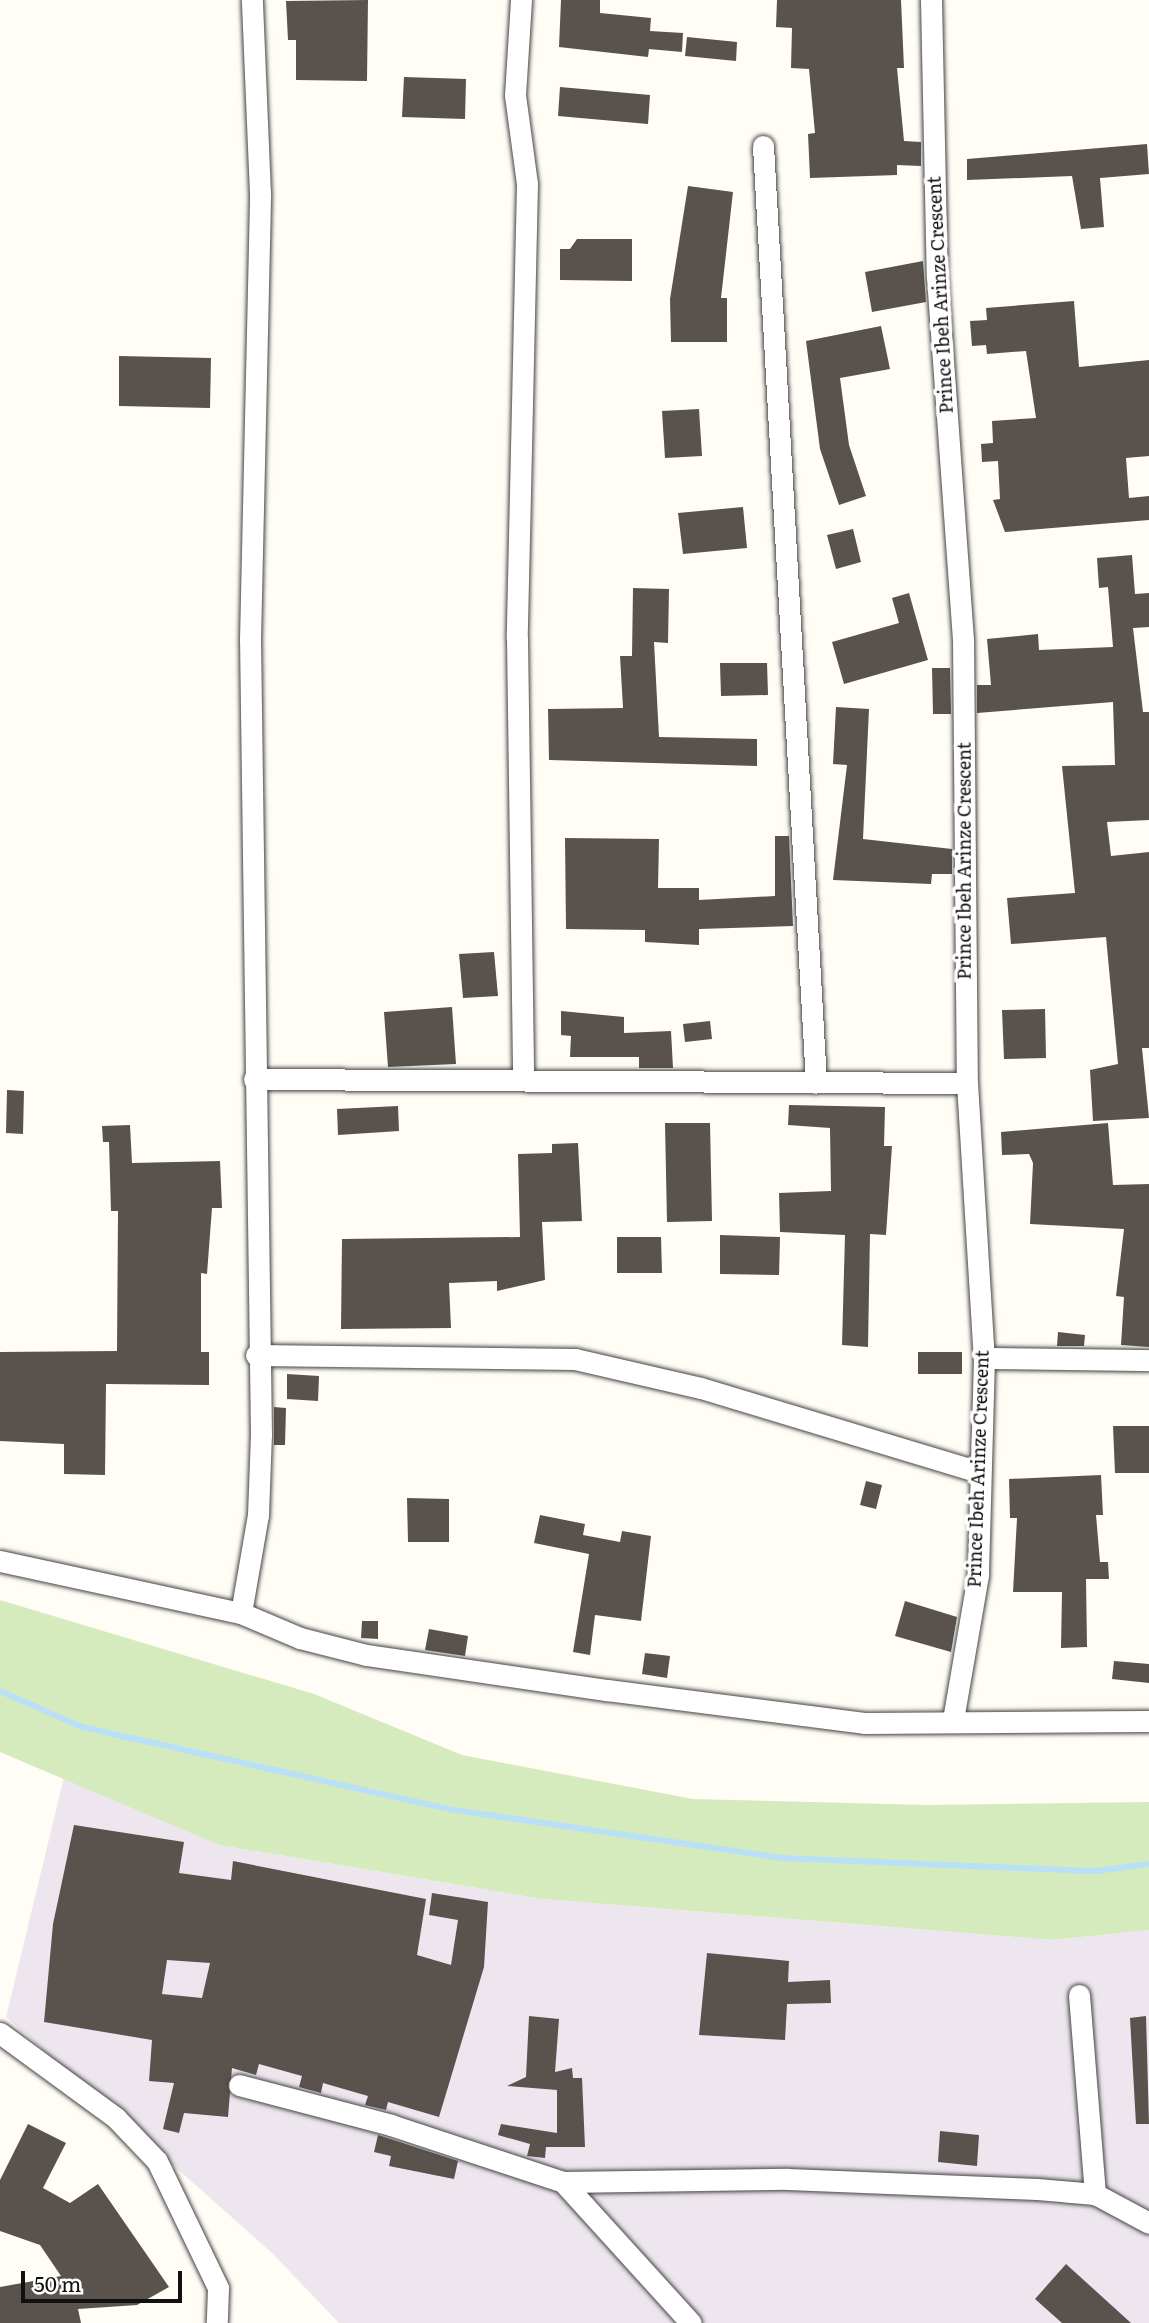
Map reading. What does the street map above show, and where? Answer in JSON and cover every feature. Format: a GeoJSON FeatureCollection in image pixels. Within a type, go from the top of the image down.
{"type":"FeatureCollection","features":[{"type":"Feature","properties":{"kind":"street"},"geometry":{"type":"LineString","coordinates":[[241,1613],[258,1515],[250,640],[260,194],[252,0]]}},
{"type":"Feature","properties":{"kind":"street"},"geometry":{"type":"LineString","coordinates":[[521,0],[516,95],[527,184],[517,638],[523,1077]]}},
{"type":"Feature","properties":{"kind":"street","name":"Prince Ibeh Arinze Crescent"},"geometry":{"type":"LineString","coordinates":[[930,0],[937,277],[963,639],[967,1083],[984,1358],[978,1575],[953,1720]]}},
{"type":"Feature","properties":{"kind":"street"},"geometry":{"type":"LineString","coordinates":[[764,146],[816,1083]]}},
{"type":"Feature","properties":{"kind":"street"},"geometry":{"type":"LineString","coordinates":[[254,1079],[523,1077],[967,1083]]}},
{"type":"Feature","properties":{"kind":"street"},"geometry":{"type":"LineString","coordinates":[[256,1355],[575,1359],[701,1388],[979,1472]]}},
{"type":"Feature","properties":{"kind":"street"},"geometry":{"type":"LineString","coordinates":[[984,1358],[1149,1360]]}},
{"type":"Feature","properties":{"kind":"street"},"geometry":{"type":"LineString","coordinates":[[0,1561],[241,1613],[300,1638],[366,1655],[864,1723],[953,1720],[1149,1721]]}},
{"type":"Feature","properties":{"kind":"street"},"geometry":{"type":"LineString","coordinates":[[1079,1995],[1095,2194]]}},
{"type":"Feature","properties":{"kind":"street"},"geometry":{"type":"LineString","coordinates":[[0,2033],[116,2118],[157,2161],[218,2288],[217,2323]]}},
{"type":"Feature","properties":{"kind":"street"},"geometry":{"type":"LineString","coordinates":[[239,2085],[403,2129],[563,2182],[788,2179],[1095,2194],[1149,2223]]}},
{"type":"Feature","properties":{"kind":"street"},"geometry":{"type":"LineString","coordinates":[[563,2182],[691,2323]]}},
{"type":"Feature","properties":{"kind":"shaded area"},"geometry":{"type":"Polygon","coordinates":[[[64,1777],[219,1845],[543,1899],[1053,1940],[1149,1930],[1149,2323],[339,2323],[272,2253],[6,2017],[64,1777]]]}},
{"type":"Feature","properties":{"kind":"green space"},"geometry":{"type":"Polygon","coordinates":[[[0,1600],[314,1694],[462,1755],[693,1799],[927,1805],[1149,1802],[1149,1930],[1053,1940],[543,1899],[219,1845],[0,1752],[0,1600]]]}},
{"type":"Feature","properties":{"kind":"building"},"geometry":{"type":"Polygon","coordinates":[[[368,0],[367,81],[296,80],[296,40],[288,40],[286,1],[368,0]]]}},
{"type":"Feature","properties":{"kind":"building"},"geometry":{"type":"Polygon","coordinates":[[[561,0],[600,0],[600,13],[651,18],[650,31],[683,33],[682,52],[649,49],[648,57],[559,47],[561,0]]]}},
{"type":"Feature","properties":{"kind":"building"},"geometry":{"type":"Polygon","coordinates":[[[777,0],[901,0],[904,68],[897,68],[904,141],[921,142],[921,166],[897,165],[897,175],[810,178],[808,134],[815,133],[809,69],[791,68],[792,28],[776,27],[777,0]]]}},
{"type":"Feature","properties":{"kind":"building"},"geometry":{"type":"Polygon","coordinates":[[[687,37],[737,42],[736,61],[685,56],[687,37]]]}},
{"type":"Feature","properties":{"kind":"building"},"geometry":{"type":"Polygon","coordinates":[[[404,77],[466,79],[465,119],[402,117],[404,77]]]}},
{"type":"Feature","properties":{"kind":"building"},"geometry":{"type":"Polygon","coordinates":[[[560,87],[650,95],[648,124],[558,116],[560,87]]]}},
{"type":"Feature","properties":{"kind":"building"},"geometry":{"type":"Polygon","coordinates":[[[1147,144],[1149,174],[1100,178],[1104,227],[1081,229],[1072,176],[967,180],[967,159],[1147,144]]]}},
{"type":"Feature","properties":{"kind":"building"},"geometry":{"type":"Polygon","coordinates":[[[688,186],[733,192],[721,298],[727,298],[727,342],[671,342],[670,299],[688,186]]]}},
{"type":"Feature","properties":{"kind":"building"},"geometry":{"type":"Polygon","coordinates":[[[577,239],[632,239],[632,281],[560,280],[560,249],[570,249],[577,239]]]}},
{"type":"Feature","properties":{"kind":"building"},"geometry":{"type":"Polygon","coordinates":[[[923,261],[926,302],[872,312],[865,272],[923,261]]]}},
{"type":"Feature","properties":{"kind":"building"},"geometry":{"type":"Polygon","coordinates":[[[1074,301],[1079,367],[1149,360],[1149,456],[1126,458],[1129,498],[1149,496],[1149,520],[1005,532],[993,500],[1000,499],[998,461],[982,462],[981,444],[993,443],[992,421],[1036,418],[1026,351],[987,354],[986,345],[972,346],[970,321],[987,320],[986,308],[1074,301]]]}},
{"type":"Feature","properties":{"kind":"building"},"geometry":{"type":"Polygon","coordinates":[[[881,326],[890,369],[840,378],[849,445],[866,496],[839,505],[820,449],[806,341],[881,326]]]}},
{"type":"Feature","properties":{"kind":"building"},"geometry":{"type":"Polygon","coordinates":[[[119,356],[211,358],[210,408],[119,406],[119,356]]]}},
{"type":"Feature","properties":{"kind":"building"},"geometry":{"type":"Polygon","coordinates":[[[699,409],[702,456],[665,458],[662,411],[699,409]]]}},
{"type":"Feature","properties":{"kind":"building"},"geometry":{"type":"Polygon","coordinates":[[[743,507],[747,548],[683,554],[678,513],[743,507]]]}},
{"type":"Feature","properties":{"kind":"building"},"geometry":{"type":"Polygon","coordinates":[[[853,529],[861,562],[836,569],[827,535],[853,529]]]}},
{"type":"Feature","properties":{"kind":"building"},"geometry":{"type":"Polygon","coordinates":[[[1132,555],[1135,594],[1149,593],[1149,627],[1133,628],[1143,712],[1149,712],[1149,820],[1107,822],[1111,856],[1149,852],[1149,1048],[1142,1048],[1149,1118],[1093,1121],[1090,1070],[1118,1064],[1106,937],[1011,944],[1007,898],[1075,893],[1062,766],[1115,765],[1113,702],[977,713],[977,685],[991,685],[987,639],[1038,634],[1039,650],[1113,647],[1108,587],[1099,588],[1097,558],[1132,555]]]}},
{"type":"Feature","properties":{"kind":"building"},"geometry":{"type":"Polygon","coordinates":[[[633,588],[669,589],[668,643],[654,642],[659,737],[757,739],[757,766],[549,760],[548,709],[623,708],[620,656],[632,656],[633,588]]]}},
{"type":"Feature","properties":{"kind":"building"},"geometry":{"type":"Polygon","coordinates":[[[909,593],[928,660],[844,684],[832,642],[899,623],[892,598],[909,593]]]}},
{"type":"Feature","properties":{"kind":"building"},"geometry":{"type":"Polygon","coordinates":[[[720,663],[767,663],[768,695],[721,696],[720,663]]]}},
{"type":"Feature","properties":{"kind":"building"},"geometry":{"type":"Polygon","coordinates":[[[932,668],[950,668],[951,714],[933,714],[932,668]]]}},
{"type":"Feature","properties":{"kind":"building"},"geometry":{"type":"Polygon","coordinates":[[[836,707],[869,709],[863,839],[952,849],[952,874],[932,874],[931,884],[833,880],[847,765],[833,764],[836,707]]]}},
{"type":"Feature","properties":{"kind":"building"},"geometry":{"type":"Polygon","coordinates":[[[775,836],[789,836],[793,926],[699,929],[699,945],[645,942],[645,930],[566,929],[565,838],[659,839],[658,888],[699,888],[699,900],[775,896],[775,836]]]}},
{"type":"Feature","properties":{"kind":"building"},"geometry":{"type":"Polygon","coordinates":[[[494,952],[498,996],[463,998],[459,954],[494,952]]]}},
{"type":"Feature","properties":{"kind":"building"},"geometry":{"type":"Polygon","coordinates":[[[452,1007],[456,1064],[388,1067],[384,1012],[452,1007]]]}},
{"type":"Feature","properties":{"kind":"building"},"geometry":{"type":"Polygon","coordinates":[[[1045,1009],[1046,1058],[1004,1059],[1002,1010],[1045,1009]]]}},
{"type":"Feature","properties":{"kind":"building"},"geometry":{"type":"Polygon","coordinates":[[[561,1011],[624,1017],[624,1033],[671,1031],[673,1068],[639,1068],[639,1057],[570,1057],[571,1036],[561,1035],[561,1011]]]}},
{"type":"Feature","properties":{"kind":"building"},"geometry":{"type":"Polygon","coordinates":[[[710,1021],[712,1039],[685,1042],[683,1024],[710,1021]]]}},
{"type":"Feature","properties":{"kind":"building"},"geometry":{"type":"Polygon","coordinates":[[[7,1090],[24,1091],[23,1134],[6,1133],[7,1090]]]}},
{"type":"Feature","properties":{"kind":"building"},"geometry":{"type":"Polygon","coordinates":[[[789,1105],[885,1107],[884,1146],[892,1146],[886,1235],[870,1234],[868,1347],[842,1345],[845,1235],[780,1232],[779,1193],[831,1191],[830,1128],[788,1125],[789,1105]]]}},
{"type":"Feature","properties":{"kind":"building"},"geometry":{"type":"Polygon","coordinates":[[[398,1106],[399,1131],[338,1135],[337,1109],[398,1106]]]}},
{"type":"Feature","properties":{"kind":"building"},"geometry":{"type":"Polygon","coordinates":[[[665,1123],[710,1123],[712,1221],[667,1222],[665,1123]]]}},
{"type":"Feature","properties":{"kind":"building"},"geometry":{"type":"Polygon","coordinates":[[[1108,1123],[1113,1185],[1149,1184],[1149,1347],[1121,1345],[1124,1297],[1116,1296],[1124,1229],[1030,1224],[1033,1163],[1029,1154],[1002,1155],[1001,1132],[1108,1123]]]}},
{"type":"Feature","properties":{"kind":"building"},"geometry":{"type":"Polygon","coordinates":[[[130,1125],[132,1163],[220,1161],[222,1208],[212,1208],[207,1274],[201,1273],[201,1352],[209,1352],[209,1385],[106,1384],[105,1475],[64,1474],[64,1444],[0,1441],[0,1352],[117,1351],[118,1211],[111,1211],[109,1142],[103,1142],[102,1126],[130,1125]]]}},
{"type":"Feature","properties":{"kind":"building"},"geometry":{"type":"Polygon","coordinates":[[[578,1143],[582,1221],[542,1222],[545,1280],[497,1291],[497,1281],[449,1283],[451,1328],[341,1329],[342,1239],[520,1237],[518,1154],[552,1153],[552,1144],[578,1143]]]}},
{"type":"Feature","properties":{"kind":"building"},"geometry":{"type":"Polygon","coordinates":[[[720,1235],[780,1237],[779,1275],[720,1274],[720,1235]]]}},
{"type":"Feature","properties":{"kind":"building"},"geometry":{"type":"Polygon","coordinates":[[[617,1237],[661,1237],[662,1273],[617,1273],[617,1237]]]}},
{"type":"Feature","properties":{"kind":"building"},"geometry":{"type":"Polygon","coordinates":[[[1058,1332],[1085,1335],[1084,1346],[1057,1346],[1058,1332]]]}},
{"type":"Feature","properties":{"kind":"building"},"geometry":{"type":"Polygon","coordinates":[[[918,1352],[962,1352],[962,1374],[918,1374],[918,1352]]]}},
{"type":"Feature","properties":{"kind":"building"},"geometry":{"type":"Polygon","coordinates":[[[287,1374],[319,1376],[318,1401],[287,1399],[287,1374]]]}},
{"type":"Feature","properties":{"kind":"building"},"geometry":{"type":"Polygon","coordinates":[[[274,1407],[286,1408],[285,1445],[274,1445],[274,1407]]]}},
{"type":"Feature","properties":{"kind":"building"},"geometry":{"type":"Polygon","coordinates":[[[1113,1426],[1149,1426],[1149,1473],[1115,1473],[1113,1426]]]}},
{"type":"Feature","properties":{"kind":"building"},"geometry":{"type":"Polygon","coordinates":[[[1101,1475],[1103,1515],[1096,1515],[1100,1562],[1108,1562],[1109,1579],[1086,1579],[1087,1647],[1061,1648],[1062,1592],[1013,1592],[1017,1518],[1010,1518],[1009,1479],[1101,1475]]]}},
{"type":"Feature","properties":{"kind":"building"},"geometry":{"type":"Polygon","coordinates":[[[866,1481],[882,1485],[876,1509],[860,1505],[866,1481]]]}},
{"type":"Feature","properties":{"kind":"building"},"geometry":{"type":"Polygon","coordinates":[[[407,1498],[449,1499],[449,1542],[408,1542],[407,1498]]]}},
{"type":"Feature","properties":{"kind":"building"},"geometry":{"type":"Polygon","coordinates":[[[540,1515],[585,1524],[583,1535],[620,1542],[622,1531],[651,1536],[641,1621],[595,1615],[590,1655],[573,1652],[589,1554],[534,1543],[540,1515]]]}},
{"type":"Feature","properties":{"kind":"building"},"geometry":{"type":"Polygon","coordinates":[[[905,1601],[957,1617],[951,1652],[895,1636],[905,1601]]]}},
{"type":"Feature","properties":{"kind":"building"},"geometry":{"type":"Polygon","coordinates":[[[362,1621],[378,1621],[378,1639],[361,1638],[362,1621]]]}},
{"type":"Feature","properties":{"kind":"building"},"geometry":{"type":"Polygon","coordinates":[[[429,1629],[468,1636],[465,1656],[425,1650],[429,1629]]]}},
{"type":"Feature","properties":{"kind":"building"},"geometry":{"type":"Polygon","coordinates":[[[645,1653],[670,1656],[667,1678],[642,1674],[645,1653]]]}},
{"type":"Feature","properties":{"kind":"building"},"geometry":{"type":"Polygon","coordinates":[[[1114,1661],[1149,1664],[1149,1683],[1112,1679],[1114,1661]]]}},
{"type":"Feature","properties":{"kind":"building"},"geometry":{"type":"Polygon","coordinates":[[[74,1825],[184,1842],[179,1873],[231,1880],[233,1861],[426,1899],[417,1955],[451,1965],[458,1920],[429,1915],[432,1893],[488,1902],[484,1967],[439,2117],[388,2102],[386,2110],[365,2105],[368,2096],[323,2083],[321,2093],[299,2087],[302,2076],[259,2064],[256,2075],[232,2068],[228,2117],[184,2113],[179,2133],[163,2129],[174,2083],[149,2081],[152,2040],[44,2022],[53,1924],[74,1825]],[[167,1960],[162,1994],[202,1998],[210,1963],[167,1960]]]}},
{"type":"Feature","properties":{"kind":"building"},"geometry":{"type":"Polygon","coordinates":[[[707,1953],[789,1961],[788,1982],[830,1980],[831,2003],[787,2004],[785,2040],[699,2035],[707,1953]]]}},
{"type":"Feature","properties":{"kind":"building"},"geometry":{"type":"Polygon","coordinates":[[[529,2016],[559,2019],[555,2072],[572,2068],[573,2078],[582,2078],[585,2147],[546,2147],[545,2158],[527,2156],[530,2144],[498,2135],[501,2124],[557,2133],[557,2090],[507,2086],[526,2077],[529,2016]]]}},
{"type":"Feature","properties":{"kind":"building"},"geometry":{"type":"Polygon","coordinates":[[[1146,2016],[1149,2124],[1136,2124],[1130,2018],[1146,2016]]]}},
{"type":"Feature","properties":{"kind":"building"},"geometry":{"type":"Polygon","coordinates":[[[28,2124],[66,2143],[43,2188],[70,2203],[98,2184],[169,2287],[137,2305],[78,2309],[81,2323],[0,2323],[0,2287],[61,2276],[40,2245],[0,2231],[0,2180],[28,2124]]]}},
{"type":"Feature","properties":{"kind":"building"},"geometry":{"type":"Polygon","coordinates":[[[940,2131],[979,2135],[977,2166],[938,2162],[940,2131]]]}},
{"type":"Feature","properties":{"kind":"building"},"geometry":{"type":"Polygon","coordinates":[[[378,2135],[458,2161],[454,2179],[389,2166],[391,2156],[374,2152],[378,2135]]]}},
{"type":"Feature","properties":{"kind":"building"},"geometry":{"type":"Polygon","coordinates":[[[1066,2264],[1131,2323],[1062,2323],[1035,2299],[1066,2264]]]}},
{"type":"Feature","properties":{"kind":"waterway"},"geometry":{"type":"LineString","coordinates":[[0,1691],[82,1727],[454,1810],[782,1858],[1096,1871],[1149,1864]]}}]}
